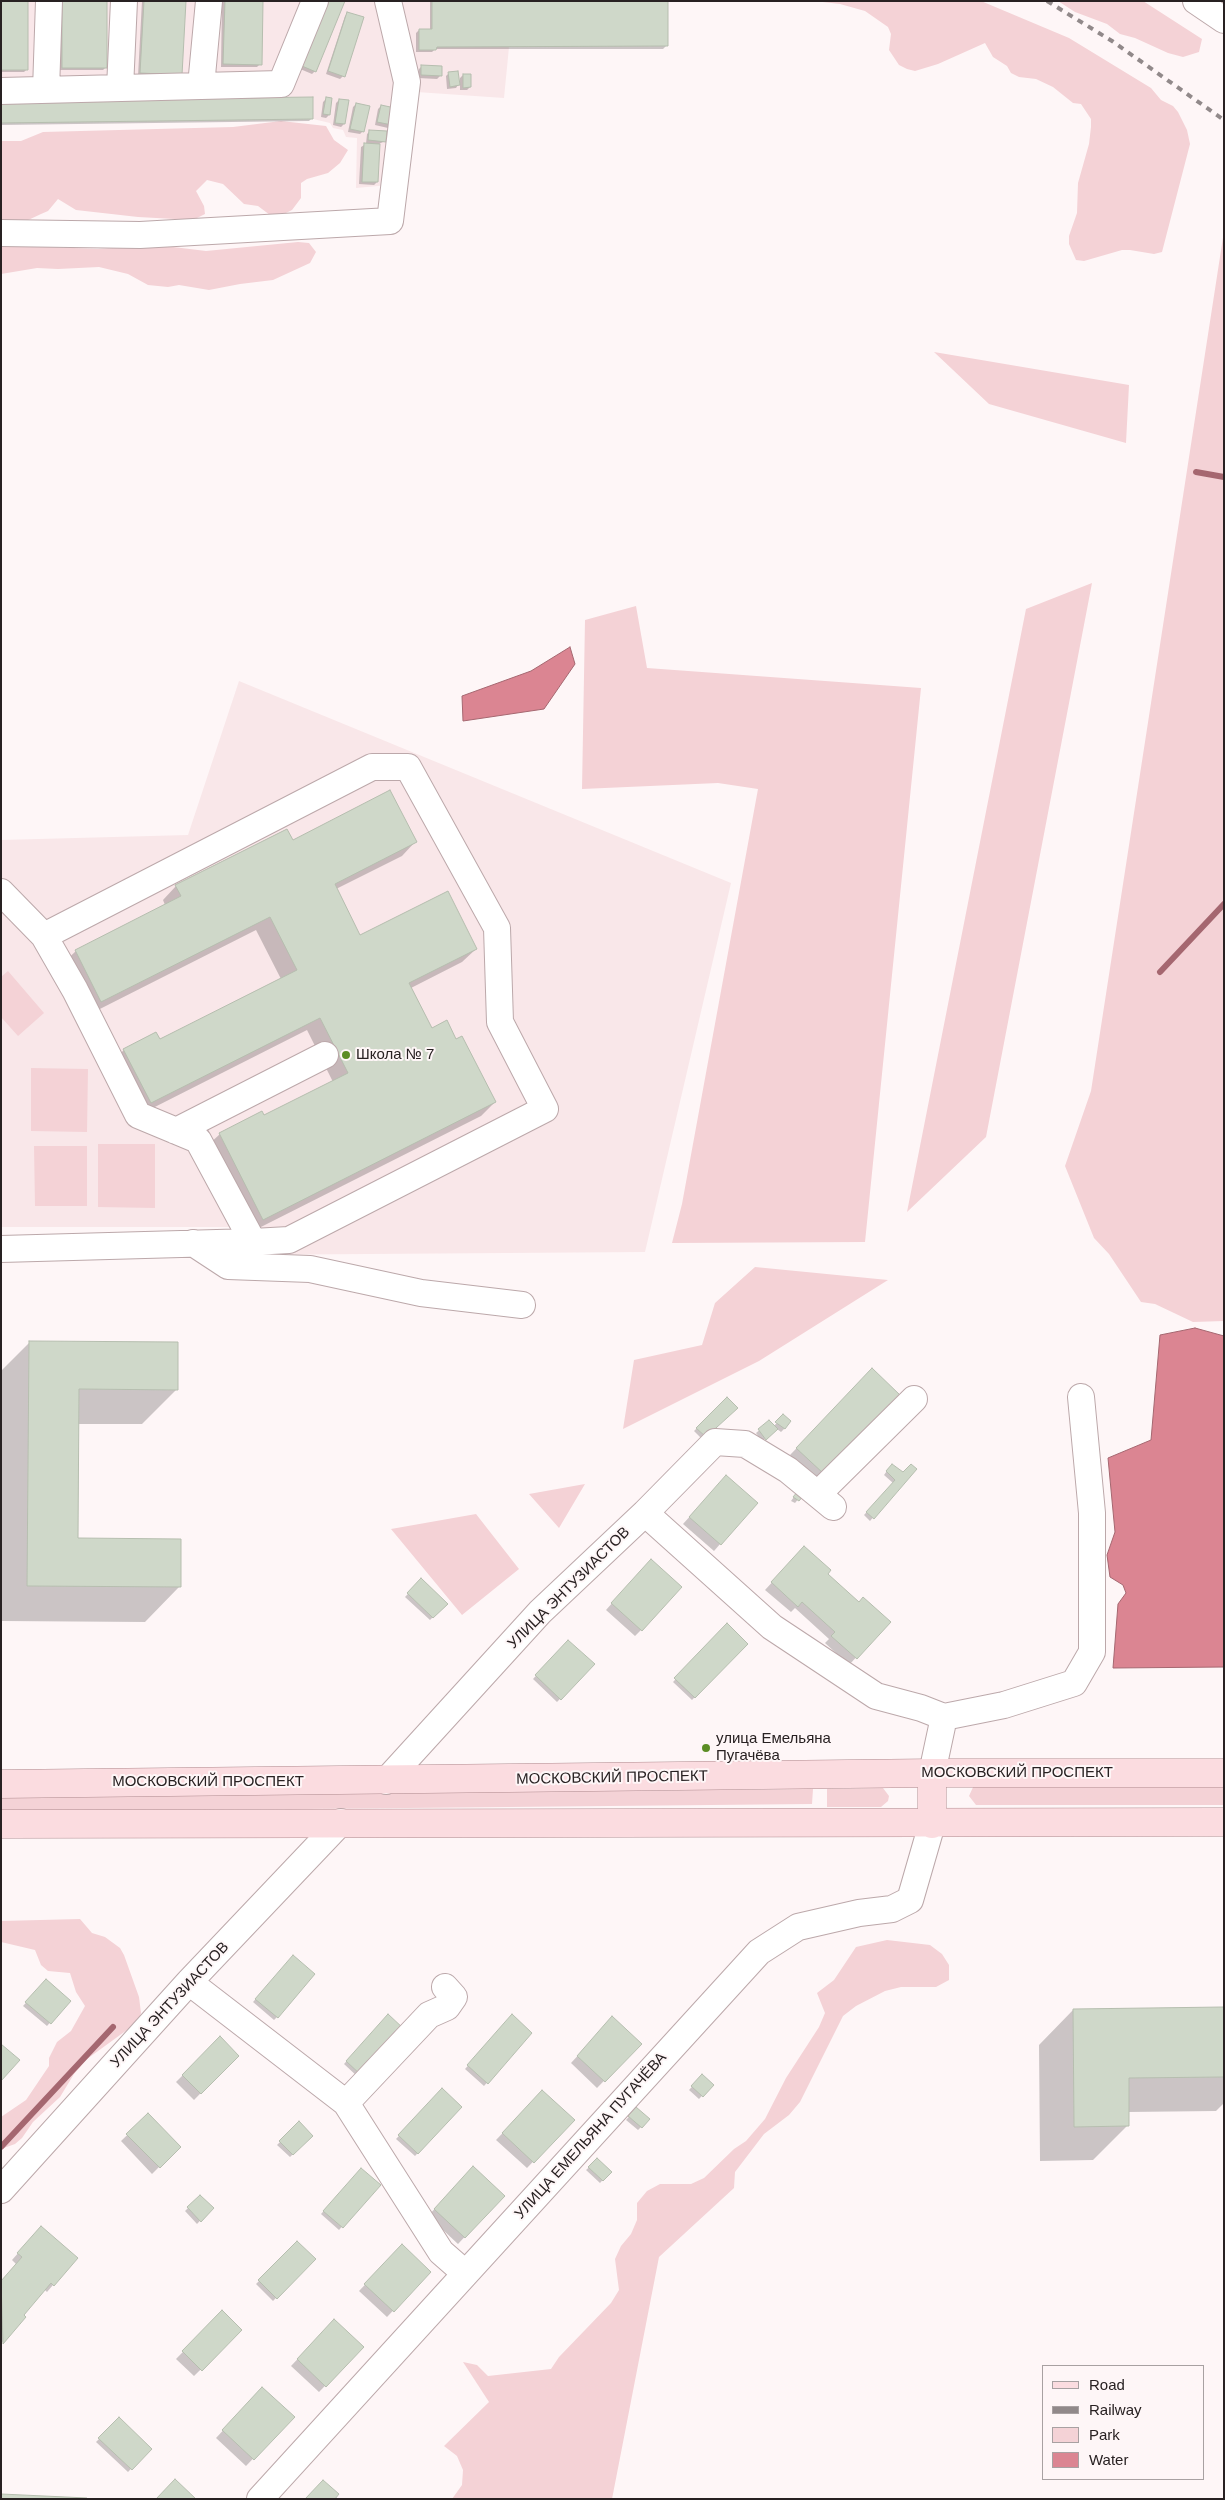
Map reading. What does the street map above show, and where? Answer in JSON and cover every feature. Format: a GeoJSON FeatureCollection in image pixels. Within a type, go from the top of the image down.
{"type":"FeatureCollection","features":[{"type":"Feature","properties":{"kind":"main road","name":"МОСКОВСКИЙ ПРОСПЕКТ"},"geometry":{"type":"LineString","coordinates":[[1,1784],[386,1781],[932,1773],[1224,1773]]}},
{"type":"Feature","properties":{"kind":"main road"},"geometry":{"type":"LineString","coordinates":[[932,1773],[932,1824]]}},
{"type":"Feature","properties":{"kind":"main road"},"geometry":{"type":"LineString","coordinates":[[1,1824],[819,1821],[932,1824],[1224,1822]]}},
{"type":"Feature","properties":{"kind":"street"},"geometry":{"type":"LineString","coordinates":[[46,90],[49,1]]}},
{"type":"Feature","properties":{"kind":"street"},"geometry":{"type":"LineString","coordinates":[[120,88],[124,1]]}},
{"type":"Feature","properties":{"kind":"street"},"geometry":{"type":"LineString","coordinates":[[201,86],[209,1]]}},
{"type":"Feature","properties":{"kind":"street"},"geometry":{"type":"LineString","coordinates":[[1,91],[281,84],[315,1]]}},
{"type":"Feature","properties":{"kind":"street"},"geometry":{"type":"LineString","coordinates":[[1,233],[140,235],[390,221],[407,82],[388,1]]}},
{"type":"Feature","properties":{"kind":"street"},"geometry":{"type":"LineString","coordinates":[[1196,1],[1224,20]]}},
{"type":"Feature","properties":{"kind":"street"},"geometry":{"type":"LineString","coordinates":[[1,1249],[289,1240],[545,1109],[500,1022],[497,928],[408,767],[372,768],[44,936]]}},
{"type":"Feature","properties":{"kind":"street"},"geometry":{"type":"LineString","coordinates":[[1,892],[44,936],[75,990],[138,1115],[198,1140],[253,1242]]}},
{"type":"Feature","properties":{"kind":"street"},"geometry":{"type":"LineString","coordinates":[[176,1131],[325,1055]]}},
{"type":"Feature","properties":{"kind":"street"},"geometry":{"type":"LineString","coordinates":[[192,1243],[228,1266],[310,1269],[422,1293],[522,1305]]}},
{"type":"Feature","properties":{"kind":"street"},"geometry":{"type":"LineString","coordinates":[[645,1513],[772,1627],[876,1696],[921,1708],[944,1717],[1004,1705],[1074,1683],[1092,1652],[1092,1513],[1081,1397]]}},
{"type":"Feature","properties":{"kind":"street","name":"УЛИЦА ЭНТУЗИАСТОВ"},"geometry":{"type":"LineString","coordinates":[[386,1781],[540,1612],[645,1513],[715,1442],[745,1444],[788,1470],[825,1500],[914,1399]]}},
{"type":"Feature","properties":{"kind":"street"},"geometry":{"type":"LineString","coordinates":[[932,1773],[944,1717]]}},
{"type":"Feature","properties":{"kind":"street","name":"УЛИЦА ЭНТУЗИАСТОВ"},"geometry":{"type":"LineString","coordinates":[[1,2190],[189,1982],[341,1822]]}},
{"type":"Feature","properties":{"kind":"street","name":"УЛИЦА ЕМЕЛЬЯНА ПУГАЧЁВА"},"geometry":{"type":"LineString","coordinates":[[260,2499],[760,1952],[798,1927],[859,1914],[892,1910],[910,1900],[932,1824]]}},
{"type":"Feature","properties":{"kind":"street"},"geometry":{"type":"LineString","coordinates":[[189,1982],[346,2103],[441,2252],[465,2273]]}},
{"type":"Feature","properties":{"kind":"street"},"geometry":{"type":"LineString","coordinates":[[346,2103],[429,2015],[447,2007],[454,1997],[445,1987]]}},
{"type":"Feature","properties":{"kind":"shaded area"},"geometry":{"type":"Polygon","coordinates":[[[1,1],[668,1],[668,46],[509,47],[504,98],[402,91],[389,185],[356,188],[357,138],[346,137],[343,130],[333,128],[330,123],[313,119],[1,123],[1,1]]]}},
{"type":"Feature","properties":{"kind":"shaded area","name":"Школа № 7"},"geometry":{"type":"Polygon","coordinates":[[[239,681],[731,883],[645,1252],[230,1255],[230,1227],[1,1227],[1,840],[188,835],[239,681]]]}},
{"type":"Feature","properties":{"kind":"green space"},"geometry":{"type":"Polygon","coordinates":[[[814,1],[981,1],[1069,38],[1151,88],[1161,100],[1173,106],[1178,112],[1187,130],[1190,144],[1162,252],[1154,254],[1122,250],[1084,261],[1076,260],[1069,244],[1069,236],[1077,213],[1078,183],[1089,144],[1091,127],[1091,119],[1081,104],[1073,103],[1053,87],[1036,79],[1019,77],[1011,73],[1007,66],[993,57],[985,43],[938,64],[915,71],[907,69],[899,65],[889,50],[891,34],[888,27],[865,11],[840,4],[814,1]]]}},
{"type":"Feature","properties":{"kind":"green space"},"geometry":{"type":"Polygon","coordinates":[[[1058,1],[1143,1],[1202,39],[1199,52],[1183,57],[1168,53],[1135,38],[1120,34],[1107,24],[1075,12],[1058,1]]]}},
{"type":"Feature","properties":{"kind":"green space"},"geometry":{"type":"Polygon","coordinates":[[[281,121],[326,126],[334,140],[348,150],[340,163],[328,173],[307,179],[301,183],[301,198],[292,210],[286,213],[270,215],[258,206],[244,204],[223,184],[207,180],[196,191],[204,206],[205,214],[193,220],[138,217],[76,210],[58,199],[48,211],[24,222],[1,227],[1,141],[21,141],[43,132],[233,127],[281,121]]]}},
{"type":"Feature","properties":{"kind":"green space"},"geometry":{"type":"Polygon","coordinates":[[[1224,231],[1224,1321],[1193,1322],[1155,1304],[1141,1302],[1109,1254],[1094,1238],[1065,1166],[1091,1091],[1224,231]]]}},
{"type":"Feature","properties":{"kind":"green space"},"geometry":{"type":"Polygon","coordinates":[[[298,242],[309,243],[316,252],[310,263],[273,280],[209,290],[179,285],[168,287],[148,285],[128,274],[99,267],[37,268],[1,274],[1,245],[98,249],[157,245],[206,251],[298,242]]]}},
{"type":"Feature","properties":{"kind":"green space"},"geometry":{"type":"Polygon","coordinates":[[[934,352],[1129,385],[1126,443],[989,404],[934,352]]]}},
{"type":"Feature","properties":{"kind":"green space"},"geometry":{"type":"Polygon","coordinates":[[[1092,583],[986,1137],[907,1212],[1026,609],[1092,583]]]}},
{"type":"Feature","properties":{"kind":"green space"},"geometry":{"type":"Polygon","coordinates":[[[636,606],[647,668],[921,688],[865,1242],[672,1243],[682,1204],[758,789],[718,783],[582,789],[585,620],[636,606]]]}},
{"type":"Feature","properties":{"kind":"green space"},"geometry":{"type":"Polygon","coordinates":[[[8,971],[44,1013],[18,1036],[1,1017],[1,977],[8,971]]]}},
{"type":"Feature","properties":{"kind":"green space"},"geometry":{"type":"Polygon","coordinates":[[[31,1068],[88,1069],[87,1132],[31,1131],[31,1068]]]}},
{"type":"Feature","properties":{"kind":"green space"},"geometry":{"type":"Polygon","coordinates":[[[98,1144],[155,1144],[155,1208],[98,1207],[98,1144]]]}},
{"type":"Feature","properties":{"kind":"green space"},"geometry":{"type":"Polygon","coordinates":[[[34,1146],[87,1146],[87,1206],[35,1206],[34,1146]]]}},
{"type":"Feature","properties":{"kind":"green space"},"geometry":{"type":"Polygon","coordinates":[[[755,1267],[888,1280],[759,1361],[623,1429],[634,1360],[702,1345],[715,1303],[755,1267]]]}},
{"type":"Feature","properties":{"kind":"green space"},"geometry":{"type":"Polygon","coordinates":[[[585,1484],[559,1528],[529,1494],[585,1484]]]}},
{"type":"Feature","properties":{"kind":"green space"},"geometry":{"type":"Polygon","coordinates":[[[476,1514],[519,1569],[462,1615],[391,1529],[476,1514]]]}},
{"type":"Feature","properties":{"kind":"green space"},"geometry":{"type":"Polygon","coordinates":[[[1224,1783],[1224,1805],[976,1805],[969,1796],[974,1785],[1224,1783]]]}},
{"type":"Feature","properties":{"kind":"green space"},"geometry":{"type":"Polygon","coordinates":[[[883,1788],[889,1796],[888,1801],[881,1807],[827,1807],[827,1789],[883,1788]]]}},
{"type":"Feature","properties":{"kind":"green space"},"geometry":{"type":"Polygon","coordinates":[[[813,1789],[812,1804],[1,1812],[1,1796],[813,1789]]]}},
{"type":"Feature","properties":{"kind":"green space"},"geometry":{"type":"Polygon","coordinates":[[[80,1919],[92,1933],[105,1937],[120,1948],[124,1955],[139,1997],[141,2013],[138,2022],[87,2059],[74,2074],[60,2097],[33,2122],[22,2138],[15,2144],[1,2149],[1,2117],[26,2100],[49,2066],[49,2058],[57,2042],[71,2031],[85,2006],[76,1992],[70,1973],[48,1971],[41,1965],[35,1950],[1,1942],[1,1921],[80,1919]]]}},
{"type":"Feature","properties":{"kind":"green space"},"geometry":{"type":"Polygon","coordinates":[[[887,1940],[930,1945],[942,1954],[949,1965],[949,1980],[936,1987],[901,1987],[885,1991],[856,2006],[843,2016],[800,2102],[789,2115],[764,2134],[735,2172],[734,2188],[659,2257],[612,2499],[452,2499],[462,2485],[463,2470],[457,2456],[444,2446],[489,2402],[463,2362],[477,2365],[488,2376],[551,2369],[559,2357],[611,2303],[619,2290],[615,2259],[621,2246],[631,2234],[637,2220],[637,2203],[647,2191],[660,2184],[691,2184],[704,2178],[734,2149],[746,2141],[765,2119],[786,2078],[819,2027],[825,2013],[817,1993],[834,1980],[856,1947],[887,1940]]]}},
{"type":"Feature","properties":{"kind":"water"},"geometry":{"type":"Polygon","coordinates":[[[570,647],[575,664],[544,709],[463,721],[462,696],[531,671],[570,647]]]}},
{"type":"Feature","properties":{"kind":"water"},"geometry":{"type":"Polygon","coordinates":[[[1195,1328],[1224,1336],[1224,1667],[1113,1668],[1118,1604],[1126,1593],[1123,1585],[1110,1577],[1107,1555],[1115,1532],[1108,1458],[1151,1440],[1160,1335],[1195,1328]]]}},
{"type":"Feature","properties":{"kind":"building"},"geometry":{"type":"Polygon","coordinates":[[[1,1],[28,1],[28,70],[1,70],[1,1]]]}},
{"type":"Feature","properties":{"kind":"building"},"geometry":{"type":"Polygon","coordinates":[[[62,1],[107,1],[107,68],[62,68],[62,1]]]}},
{"type":"Feature","properties":{"kind":"building"},"geometry":{"type":"Polygon","coordinates":[[[144,1],[186,1],[182,75],[140,73],[144,1]]]}},
{"type":"Feature","properties":{"kind":"building"},"geometry":{"type":"Polygon","coordinates":[[[225,1],[263,1],[262,65],[223,64],[225,1]]]}},
{"type":"Feature","properties":{"kind":"building"},"geometry":{"type":"Polygon","coordinates":[[[320,1],[345,1],[316,72],[295,63],[320,1]]]}},
{"type":"Feature","properties":{"kind":"building"},"geometry":{"type":"Polygon","coordinates":[[[432,1],[668,1],[668,46],[437,47],[436,50],[419,50],[419,29],[432,29],[432,1]]]}},
{"type":"Feature","properties":{"kind":"building"},"geometry":{"type":"Polygon","coordinates":[[[347,12],[364,17],[345,77],[328,71],[347,12]]]}},
{"type":"Feature","properties":{"kind":"building"},"geometry":{"type":"Polygon","coordinates":[[[421,65],[442,66],[442,76],[421,75],[421,65]]]}},
{"type":"Feature","properties":{"kind":"building"},"geometry":{"type":"Polygon","coordinates":[[[458,71],[460,85],[450,87],[448,72],[458,71]]]}},
{"type":"Feature","properties":{"kind":"building"},"geometry":{"type":"Polygon","coordinates":[[[463,74],[471,74],[471,87],[463,88],[463,74]]]}},
{"type":"Feature","properties":{"kind":"building"},"geometry":{"type":"Polygon","coordinates":[[[313,97],[313,119],[1,123],[1,101],[313,97]]]}},
{"type":"Feature","properties":{"kind":"building"},"geometry":{"type":"Polygon","coordinates":[[[326,97],[332,98],[330,115],[323,114],[326,97]]]}},
{"type":"Feature","properties":{"kind":"building"},"geometry":{"type":"Polygon","coordinates":[[[339,99],[349,100],[345,124],[335,123],[339,99]]]}},
{"type":"Feature","properties":{"kind":"building"},"geometry":{"type":"Polygon","coordinates":[[[356,103],[370,106],[364,132],[350,129],[356,103]]]}},
{"type":"Feature","properties":{"kind":"building"},"geometry":{"type":"Polygon","coordinates":[[[381,105],[395,108],[392,125],[377,122],[381,105]]]}},
{"type":"Feature","properties":{"kind":"building"},"geometry":{"type":"Polygon","coordinates":[[[369,130],[387,131],[386,142],[368,140],[369,130]]]}},
{"type":"Feature","properties":{"kind":"building"},"geometry":{"type":"Polygon","coordinates":[[[364,143],[380,144],[378,182],[362,182],[364,143]]]}},
{"type":"Feature","properties":{"kind":"building"},"geometry":{"type":"Polygon","coordinates":[[[390,790],[417,842],[335,884],[360,935],[448,891],[477,949],[409,983],[432,1028],[447,1020],[456,1039],[462,1036],[496,1102],[263,1220],[219,1133],[262,1111],[264,1115],[348,1073],[320,1018],[151,1103],[123,1049],[156,1032],[160,1039],[297,970],[270,917],[101,1002],[75,950],[181,896],[175,885],[287,829],[293,840],[390,790]]]}},
{"type":"Feature","properties":{"kind":"building"},"geometry":{"type":"Polygon","coordinates":[[[29,1341],[178,1342],[178,1390],[79,1389],[78,1538],[181,1539],[181,1587],[27,1586],[29,1341]]]}},
{"type":"Feature","properties":{"kind":"building"},"geometry":{"type":"Polygon","coordinates":[[[872,1368],[900,1395],[824,1474],[796,1448],[872,1368]]]}},
{"type":"Feature","properties":{"kind":"building"},"geometry":{"type":"Polygon","coordinates":[[[727,1397],[738,1408],[706,1437],[696,1428],[727,1397]]]}},
{"type":"Feature","properties":{"kind":"building"},"geometry":{"type":"Polygon","coordinates":[[[783,1414],[791,1421],[785,1429],[775,1422],[783,1414]]]}},
{"type":"Feature","properties":{"kind":"building"},"geometry":{"type":"Polygon","coordinates":[[[769,1420],[778,1429],[766,1440],[758,1429],[769,1420]]]}},
{"type":"Feature","properties":{"kind":"building"},"geometry":{"type":"Polygon","coordinates":[[[892,1464],[903,1472],[911,1464],[917,1469],[874,1519],[866,1512],[895,1480],[886,1471],[892,1464]]]}},
{"type":"Feature","properties":{"kind":"building"},"geometry":{"type":"Polygon","coordinates":[[[726,1475],[758,1503],[721,1545],[689,1517],[726,1475]]]}},
{"type":"Feature","properties":{"kind":"building"},"geometry":{"type":"Polygon","coordinates":[[[802,1486],[808,1490],[799,1501],[793,1497],[802,1486]]]}},
{"type":"Feature","properties":{"kind":"building"},"geometry":{"type":"Polygon","coordinates":[[[804,1546],[831,1570],[828,1574],[859,1602],[863,1597],[891,1622],[857,1659],[831,1636],[835,1632],[802,1602],[798,1607],[771,1582],[804,1546]]]}},
{"type":"Feature","properties":{"kind":"building"},"geometry":{"type":"Polygon","coordinates":[[[651,1559],[682,1587],[642,1631],[611,1603],[651,1559]]]}},
{"type":"Feature","properties":{"kind":"building"},"geometry":{"type":"Polygon","coordinates":[[[421,1578],[448,1604],[433,1618],[407,1593],[421,1578]]]}},
{"type":"Feature","properties":{"kind":"building"},"geometry":{"type":"Polygon","coordinates":[[[727,1623],[748,1644],[695,1698],[674,1678],[727,1623]]]}},
{"type":"Feature","properties":{"kind":"building"},"geometry":{"type":"Polygon","coordinates":[[[568,1640],[595,1664],[561,1700],[535,1675],[568,1640]]]}},
{"type":"Feature","properties":{"kind":"building"},"geometry":{"type":"Polygon","coordinates":[[[293,1955],[315,1974],[278,2018],[255,1999],[293,1955]]]}},
{"type":"Feature","properties":{"kind":"building"},"geometry":{"type":"Polygon","coordinates":[[[46,1979],[71,2001],[51,2024],[25,2002],[46,1979]]]}},
{"type":"Feature","properties":{"kind":"building"},"geometry":{"type":"Polygon","coordinates":[[[1224,2007],[1224,2077],[1129,2078],[1129,2126],[1074,2127],[1073,2009],[1224,2007]]]}},
{"type":"Feature","properties":{"kind":"building"},"geometry":{"type":"Polygon","coordinates":[[[388,2014],[404,2029],[362,2076],[346,2061],[388,2014]]]}},
{"type":"Feature","properties":{"kind":"building"},"geometry":{"type":"Polygon","coordinates":[[[512,2014],[532,2033],[488,2084],[467,2065],[512,2014]]]}},
{"type":"Feature","properties":{"kind":"building"},"geometry":{"type":"Polygon","coordinates":[[[612,2016],[642,2044],[605,2082],[577,2056],[612,2016]]]}},
{"type":"Feature","properties":{"kind":"building"},"geometry":{"type":"Polygon","coordinates":[[[220,2036],[239,2056],[201,2094],[182,2075],[220,2036]]]}},
{"type":"Feature","properties":{"kind":"building"},"geometry":{"type":"Polygon","coordinates":[[[1,2044],[20,2060],[1,2081],[1,2044]]]}},
{"type":"Feature","properties":{"kind":"building"},"geometry":{"type":"Polygon","coordinates":[[[702,2074],[714,2085],[703,2097],[691,2086],[702,2074]]]}},
{"type":"Feature","properties":{"kind":"building"},"geometry":{"type":"Polygon","coordinates":[[[442,2088],[462,2107],[418,2154],[398,2135],[442,2088]]]}},
{"type":"Feature","properties":{"kind":"building"},"geometry":{"type":"Polygon","coordinates":[[[542,2090],[575,2120],[534,2163],[502,2133],[542,2090]]]}},
{"type":"Feature","properties":{"kind":"building"},"geometry":{"type":"Polygon","coordinates":[[[636,2107],[650,2119],[642,2128],[628,2116],[636,2107]]]}},
{"type":"Feature","properties":{"kind":"building"},"geometry":{"type":"Polygon","coordinates":[[[148,2113],[181,2147],[160,2168],[126,2134],[148,2113]]]}},
{"type":"Feature","properties":{"kind":"building"},"geometry":{"type":"Polygon","coordinates":[[[299,2121],[313,2136],[293,2155],[279,2141],[299,2121]]]}},
{"type":"Feature","properties":{"kind":"building"},"geometry":{"type":"Polygon","coordinates":[[[597,2158],[612,2172],[603,2181],[588,2167],[597,2158]]]}},
{"type":"Feature","properties":{"kind":"building"},"geometry":{"type":"Polygon","coordinates":[[[473,2166],[505,2196],[465,2238],[434,2209],[473,2166]]]}},
{"type":"Feature","properties":{"kind":"building"},"geometry":{"type":"Polygon","coordinates":[[[361,2168],[381,2185],[343,2228],[323,2211],[361,2168]]]}},
{"type":"Feature","properties":{"kind":"building"},"geometry":{"type":"Polygon","coordinates":[[[200,2195],[214,2208],[201,2222],[187,2207],[200,2195]]]}},
{"type":"Feature","properties":{"kind":"building"},"geometry":{"type":"Polygon","coordinates":[[[41,2226],[78,2258],[54,2286],[51,2283],[3,2344],[1,2281],[22,2257],[17,2253],[41,2226]]]}},
{"type":"Feature","properties":{"kind":"building"},"geometry":{"type":"Polygon","coordinates":[[[297,2241],[316,2259],[277,2299],[258,2280],[297,2241]]]}},
{"type":"Feature","properties":{"kind":"building"},"geometry":{"type":"Polygon","coordinates":[[[402,2244],[431,2272],[394,2312],[364,2284],[402,2244]]]}},
{"type":"Feature","properties":{"kind":"building"},"geometry":{"type":"Polygon","coordinates":[[[222,2310],[242,2330],[202,2371],[182,2351],[222,2310]]]}},
{"type":"Feature","properties":{"kind":"building"},"geometry":{"type":"Polygon","coordinates":[[[334,2319],[364,2347],[326,2387],[297,2359],[334,2319]]]}},
{"type":"Feature","properties":{"kind":"building"},"geometry":{"type":"Polygon","coordinates":[[[262,2387],[295,2417],[254,2460],[222,2430],[262,2387]]]}},
{"type":"Feature","properties":{"kind":"building"},"geometry":{"type":"Polygon","coordinates":[[[119,2417],[152,2449],[132,2470],[98,2438],[119,2417]]]}},
{"type":"Feature","properties":{"kind":"building"},"geometry":{"type":"Polygon","coordinates":[[[175,2479],[196,2499],[156,2499],[175,2479]]]}},
{"type":"Feature","properties":{"kind":"building"},"geometry":{"type":"Polygon","coordinates":[[[323,2480],[339,2494],[335,2499],[305,2499],[323,2480]]]}},
{"type":"Feature","properties":{"kind":"building"},"geometry":{"type":"Polygon","coordinates":[[[1,2494],[87,2498],[87,2499],[1,2499],[1,2494]]]}},
{"type":"Feature","properties":{"kind":"waterway"},"geometry":{"type":"LineString","coordinates":[[1196,472],[1224,477]]}},
{"type":"Feature","properties":{"kind":"waterway"},"geometry":{"type":"LineString","coordinates":[[1160,972],[1224,904]]}},
{"type":"Feature","properties":{"kind":"waterway"},"geometry":{"type":"LineString","coordinates":[[1,2147],[113,2027]]}},
{"type":"Feature","properties":{"kind":"railway"},"geometry":{"type":"LineString","coordinates":[[1047,1],[1112,41],[1224,120]]}},
{"type":"Feature","properties":{"kind":"place","name":"Школа № 7"},"geometry":{"type":"Point","coordinates":[346,1055]}},
{"type":"Feature","properties":{"kind":"place","name":"улица Емельяна Пугачёва"},"geometry":{"type":"Point","coordinates":[706,1748]}}]}
